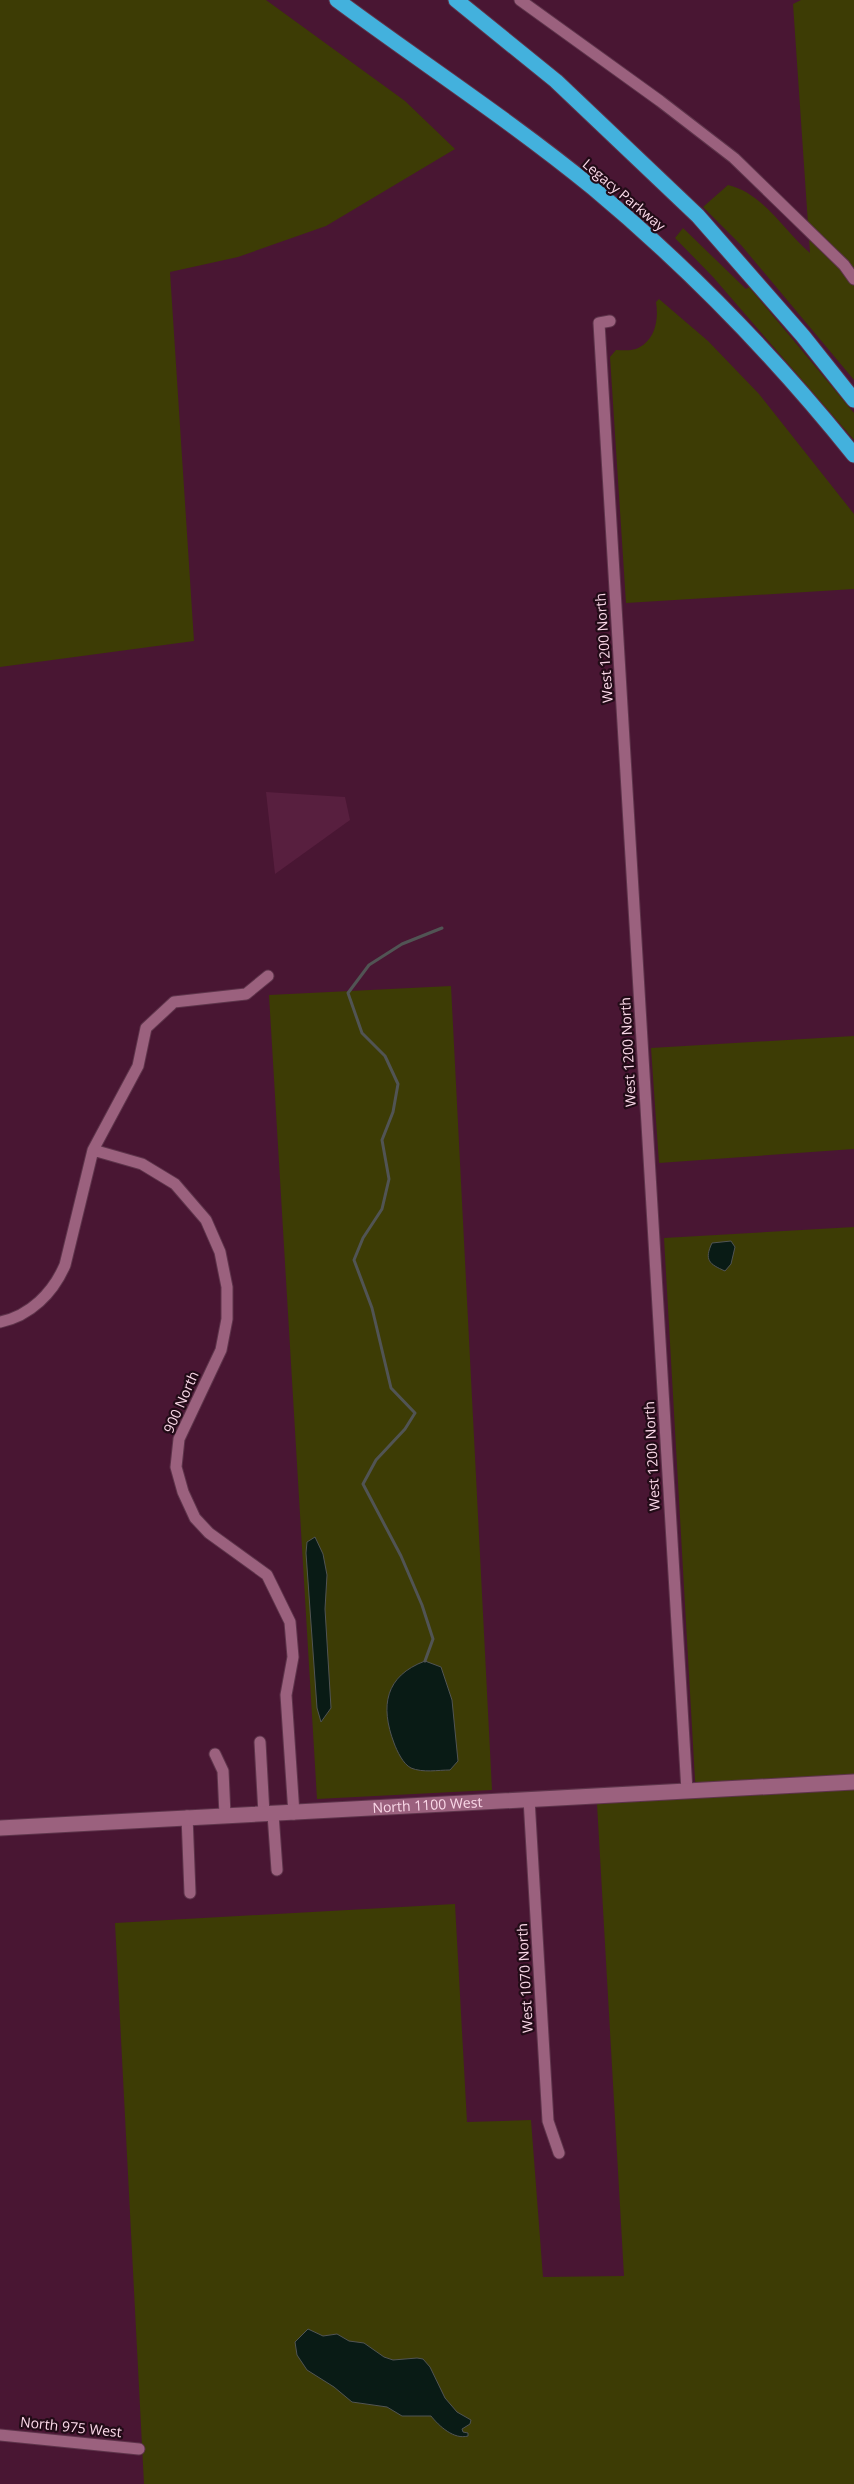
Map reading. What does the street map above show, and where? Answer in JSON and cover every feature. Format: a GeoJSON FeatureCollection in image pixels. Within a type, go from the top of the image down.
{"type":"FeatureCollection","features":[{"type":"Feature","properties":{"kind":"highway","name":"Legacy Parkway"},"geometry":{"type":"LineString","coordinates":[[337,0],[592,187],[670,255],[762,347],[854,455]]}},
{"type":"Feature","properties":{"kind":"highway"},"geometry":{"type":"LineString","coordinates":[[456,0],[556,81],[698,216],[804,336],[854,400]]}},
{"type":"Feature","properties":{"kind":"street"},"geometry":{"type":"LineString","coordinates":[[528,2],[734,158],[844,265],[854,279]]}},
{"type":"Feature","properties":{"kind":"street","name":"West 1200 North"},"geometry":{"type":"LineString","coordinates":[[610,321],[599,323],[687,1791]]}},
{"type":"Feature","properties":{"kind":"street"},"geometry":{"type":"LineString","coordinates":[[0,1322],[18,1318],[47,1294],[58,1282],[66,1265],[93,1150],[138,1066],[146,1028],[174,1002],[246,994],[268,976]]}},
{"type":"Feature","properties":{"kind":"street","name":"900 North"},"geometry":{"type":"LineString","coordinates":[[93,1150],[142,1164],[175,1184],[206,1220],[220,1252],[227,1288],[227,1319],[221,1350],[179,1439],[176,1467],[183,1492],[195,1518],[209,1533],[267,1575],[290,1622],[293,1657],[286,1694],[294,1814]]}},
{"type":"Feature","properties":{"kind":"street"},"geometry":{"type":"LineString","coordinates":[[260,1742],[268,1814],[277,1870]]}},
{"type":"Feature","properties":{"kind":"street"},"geometry":{"type":"LineString","coordinates":[[216,1754],[223,1770],[225,1815]]}},
{"type":"Feature","properties":{"kind":"street","name":"North 1100 West"},"geometry":{"type":"LineString","coordinates":[[0,1828],[187,1816],[294,1814],[529,1799],[854,1782]]}},
{"type":"Feature","properties":{"kind":"street","name":"West 1070 North"},"geometry":{"type":"LineString","coordinates":[[529,1799],[548,2120],[559,2153]]}},
{"type":"Feature","properties":{"kind":"street"},"geometry":{"type":"LineString","coordinates":[[187,1816],[190,1893]]}},
{"type":"Feature","properties":{"kind":"street","name":"North 975 West"},"geometry":{"type":"LineString","coordinates":[[0,2435],[139,2449]]}},
{"type":"Feature","properties":{"kind":"shaded area"},"geometry":{"type":"Polygon","coordinates":[[[0,0],[266,0],[405,101],[455,149],[326,226],[238,257],[170,272],[194,641],[0,667],[0,0]]]}},
{"type":"Feature","properties":{"kind":"shaded area"},"geometry":{"type":"Polygon","coordinates":[[[801,0],[854,0],[854,380],[741,245],[703,207],[728,185],[741,189],[762,204],[810,253],[793,4],[801,0]]]}},
{"type":"Feature","properties":{"kind":"shaded area"},"geometry":{"type":"Polygon","coordinates":[[[683,228],[746,289],[749,287],[854,413],[854,440],[713,277],[675,238],[683,228]]]}},
{"type":"Feature","properties":{"kind":"shaded area"},"geometry":{"type":"Polygon","coordinates":[[[659,299],[708,341],[759,394],[854,514],[854,589],[626,603],[610,357],[616,350],[636,349],[648,341],[656,323],[656,302],[659,299]]]}},
{"type":"Feature","properties":{"kind":"shaded area"},"geometry":{"type":"Polygon","coordinates":[[[266,792],[345,797],[350,820],[275,874],[266,792]]]}},
{"type":"Feature","properties":{"kind":"shaded area"},"geometry":{"type":"Polygon","coordinates":[[[451,986],[492,1790],[317,1799],[269,995],[451,986]]]}},
{"type":"Feature","properties":{"kind":"shaded area"},"geometry":{"type":"Polygon","coordinates":[[[854,1036],[854,1149],[659,1163],[651,1048],[854,1036]]]}},
{"type":"Feature","properties":{"kind":"shaded area"},"geometry":{"type":"Polygon","coordinates":[[[854,1227],[854,2484],[144,2484],[115,1923],[455,1904],[467,2122],[531,2120],[543,2277],[624,2276],[597,1804],[696,1797],[664,1238],[854,1227]]]}},
{"type":"Feature","properties":{"kind":"shaded area"},"geometry":{"type":"Polygon","coordinates":[[[731,1241],[735,1247],[731,1264],[725,1271],[712,1264],[708,1254],[712,1243],[731,1241]]]}},
{"type":"Feature","properties":{"kind":"shaded area"},"geometry":{"type":"Polygon","coordinates":[[[315,1537],[323,1554],[327,1575],[325,1609],[331,1708],[321,1722],[317,1708],[306,1553],[307,1542],[315,1537]]]}},
{"type":"Feature","properties":{"kind":"shaded area"},"geometry":{"type":"Polygon","coordinates":[[[425,1661],[441,1667],[452,1700],[458,1761],[450,1770],[430,1771],[408,1766],[394,1743],[387,1717],[389,1694],[394,1684],[401,1675],[425,1661]]]}},
{"type":"Feature","properties":{"kind":"shaded area"},"geometry":{"type":"Polygon","coordinates":[[[308,2329],[323,2336],[337,2334],[349,2341],[364,2343],[384,2357],[393,2360],[423,2359],[430,2367],[445,2398],[457,2412],[471,2420],[470,2424],[462,2429],[463,2432],[468,2433],[468,2436],[463,2437],[452,2434],[438,2424],[431,2416],[402,2416],[387,2407],[352,2402],[334,2387],[307,2370],[297,2355],[295,2342],[308,2329]]]}},
{"type":"Feature","properties":{"kind":"waterway"},"geometry":{"type":"LineString","coordinates":[[425,1661],[433,1639],[422,1605],[401,1556],[363,1484],[376,1460],[405,1429],[415,1413],[391,1388],[372,1308],[354,1260],[363,1238],[382,1209],[389,1179],[382,1140],[393,1112],[398,1084],[385,1056],[362,1033],[348,993],[369,965],[402,944],[442,928]]}}]}
